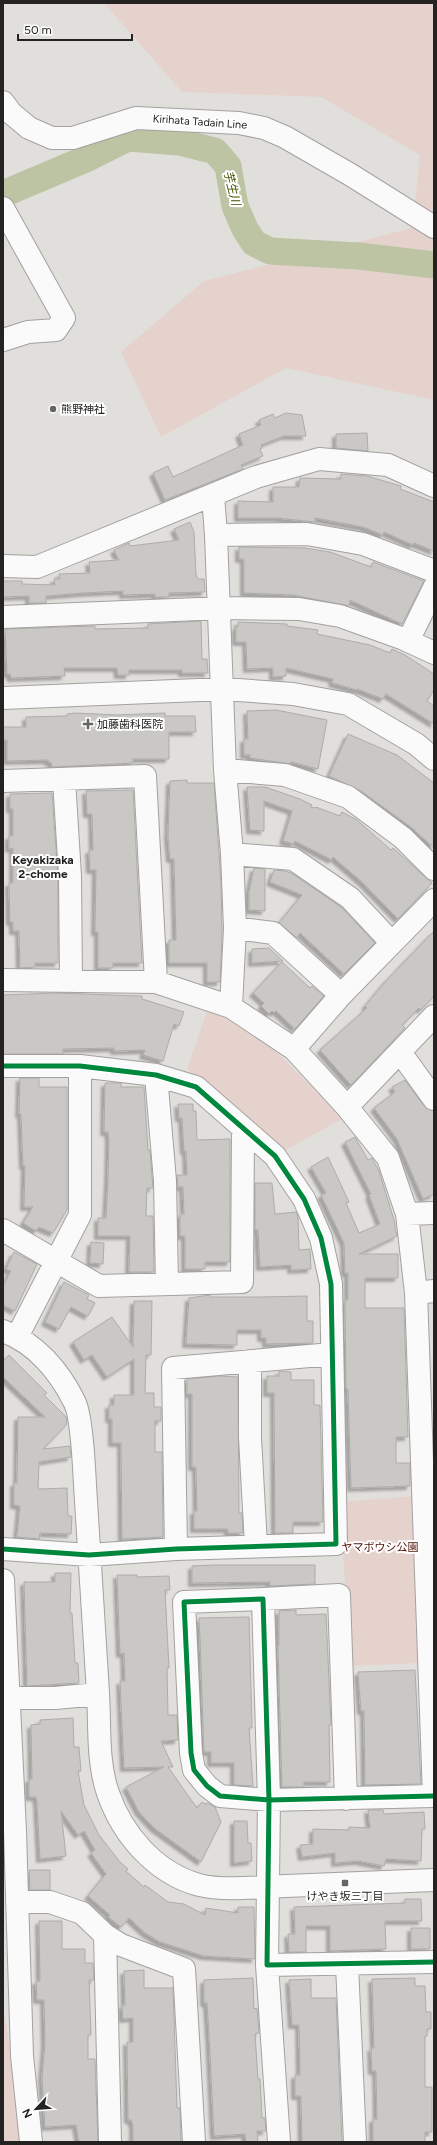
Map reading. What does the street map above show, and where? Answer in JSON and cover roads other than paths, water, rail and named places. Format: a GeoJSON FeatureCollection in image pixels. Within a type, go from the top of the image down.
{"type":"FeatureCollection","features":[{"type":"Feature","properties":{"kind":"street","name":"Kirihata Tadain Line"},"geometry":{"type":"LineString","coordinates":[[3,102],[11,113],[29,128],[52,138],[73,138],[136,118],[239,123],[264,128],[286,136],[434,227]]}},
{"type":"Feature","properties":{"kind":"street"},"geometry":{"type":"LineString","coordinates":[[3,208],[64,318],[56,330],[28,332],[3,340]]}},
{"type":"Feature","properties":{"kind":"street"},"geometry":{"type":"LineString","coordinates":[[3,566],[37,567],[256,478],[319,459],[388,465],[434,486]]}},
{"type":"Feature","properties":{"kind":"street"},"geometry":{"type":"LineString","coordinates":[[213,495],[219,608],[224,770],[232,854],[235,928],[232,1006]]}},
{"type":"Feature","properties":{"kind":"street"},"geometry":{"type":"LineString","coordinates":[[216,535],[307,534],[363,544],[434,571]]}},
{"type":"Feature","properties":{"kind":"street"},"geometry":{"type":"LineString","coordinates":[[408,641],[434,588]]}},
{"type":"Feature","properties":{"kind":"street"},"geometry":{"type":"LineString","coordinates":[[3,618],[219,608],[299,609],[340,616],[408,641],[434,653]]}},
{"type":"Feature","properties":{"kind":"street"},"geometry":{"type":"LineString","coordinates":[[3,698],[222,689],[293,694],[348,704],[416,744],[434,759]]}},
{"type":"Feature","properties":{"kind":"street"},"geometry":{"type":"LineString","coordinates":[[224,770],[285,775],[348,797],[403,838],[434,869]]}},
{"type":"Feature","properties":{"kind":"street"},"geometry":{"type":"LineString","coordinates":[[3,781],[145,776],[156,982]]}},
{"type":"Feature","properties":{"kind":"street"},"geometry":{"type":"LineString","coordinates":[[64,779],[70,876],[71,981]]}},
{"type":"Feature","properties":{"kind":"street"},"geometry":{"type":"LineString","coordinates":[[232,854],[293,859],[350,898],[392,943]]}},
{"type":"Feature","properties":{"kind":"street"},"geometry":{"type":"LineString","coordinates":[[294,1049],[341,996],[434,900]]}},
{"type":"Feature","properties":{"kind":"street"},"geometry":{"type":"LineString","coordinates":[[235,928],[273,933],[341,996]]}},
{"type":"Feature","properties":{"kind":"street"},"geometry":{"type":"LineString","coordinates":[[3,980],[156,982],[232,1006],[294,1049],[347,1107],[388,1158],[406,1214],[425,1292],[433,1796],[346,1799],[269,1800],[220,1796],[207,1786],[194,1770],[191,1753],[184,1602],[263,1600],[339,1595],[346,1799]]}},
{"type":"Feature","properties":{"kind":"street"},"geometry":{"type":"LineString","coordinates":[[347,1107],[434,1016]]}},
{"type":"Feature","properties":{"kind":"street"},"geometry":{"type":"LineString","coordinates":[[400,1052],[434,1098]]}},
{"type":"Feature","properties":{"kind":"street"},"geometry":{"type":"LineString","coordinates":[[3,1066],[80,1066],[156,1074],[196,1087],[275,1156],[304,1199],[321,1238],[331,1284],[336,1544],[256,1545],[89,1555],[3,1549],[3,1545]]}},
{"type":"Feature","properties":{"kind":"street"},"geometry":{"type":"LineString","coordinates":[[80,1066],[80,1215],[56,1261],[10,1334],[49,1361],[76,1405],[82,1448],[98,1694],[99,1743],[107,1791],[118,1816],[143,1850],[167,1871],[200,1885],[269,1886],[434,1880]]}},
{"type":"Feature","properties":{"kind":"street"},"geometry":{"type":"LineString","coordinates":[[156,1074],[165,1181],[167,1284]]}},
{"type":"Feature","properties":{"kind":"street"},"geometry":{"type":"LineString","coordinates":[[3,1230],[99,1286],[242,1282],[243,1129]]}},
{"type":"Feature","properties":{"kind":"street"},"geometry":{"type":"LineString","coordinates":[[406,1214],[434,1213]]}},
{"type":"Feature","properties":{"kind":"street"},"geometry":{"type":"LineString","coordinates":[[176,1549],[174,1368],[332,1354]]}},
{"type":"Feature","properties":{"kind":"street"},"geometry":{"type":"LineString","coordinates":[[250,1361],[250,1438],[256,1545]]}},
{"type":"Feature","properties":{"kind":"street"},"geometry":{"type":"LineString","coordinates":[[3,1580],[6,1699],[17,1902],[22,2056],[32,2142]]}},
{"type":"Feature","properties":{"kind":"street"},"geometry":{"type":"LineString","coordinates":[[263,1600],[269,1800],[267,1965],[279,2142]]}},
{"type":"Feature","properties":{"kind":"street"},"geometry":{"type":"LineString","coordinates":[[6,1699],[98,1694]]}},
{"type":"Feature","properties":{"kind":"street"},"geometry":{"type":"LineString","coordinates":[[17,1902],[50,1902],[82,1913],[105,1935],[121,1944],[184,1969],[194,2142]]}},
{"type":"Feature","properties":{"kind":"street"},"geometry":{"type":"LineString","coordinates":[[105,1935],[110,2142]]}},
{"type":"Feature","properties":{"kind":"street"},"geometry":{"type":"LineString","coordinates":[[267,1965],[346,1965],[434,1962]]}},
{"type":"Feature","properties":{"kind":"street"},"geometry":{"type":"LineString","coordinates":[[346,1965],[355,2142]]}},
{"type":"Feature","properties":{"kind":"waterway","name":"芋生川"},"geometry":{"type":"LineString","coordinates":[[3,194],[88,158],[128,138],[179,142],[215,151],[228,166],[235,206],[245,229],[254,243],[270,251],[359,256],[434,265]]}},
{"type":"Feature","properties":{"kind":"place","name":"熊野神社"},"geometry":{"type":"Point","coordinates":[53,409]}},
{"type":"Feature","properties":{"kind":"place","name":"加藤歯科医院"},"geometry":{"type":"Point","coordinates":[88,724]}},
{"type":"Feature","properties":{"kind":"place","name":"けやき坂三丁目"},"geometry":{"type":"Point","coordinates":[345,1883]}},
{"type":"Feature","properties":{"kind":"district","name":"Keyakizaka 2-chome"},"geometry":{"type":"Point","coordinates":[43,867]}},
{"type":"Feature","properties":{"kind":"park label","name":"ヤマボウシ公園"},"geometry":{"type":"Point","coordinates":[380,1547]}}]}
